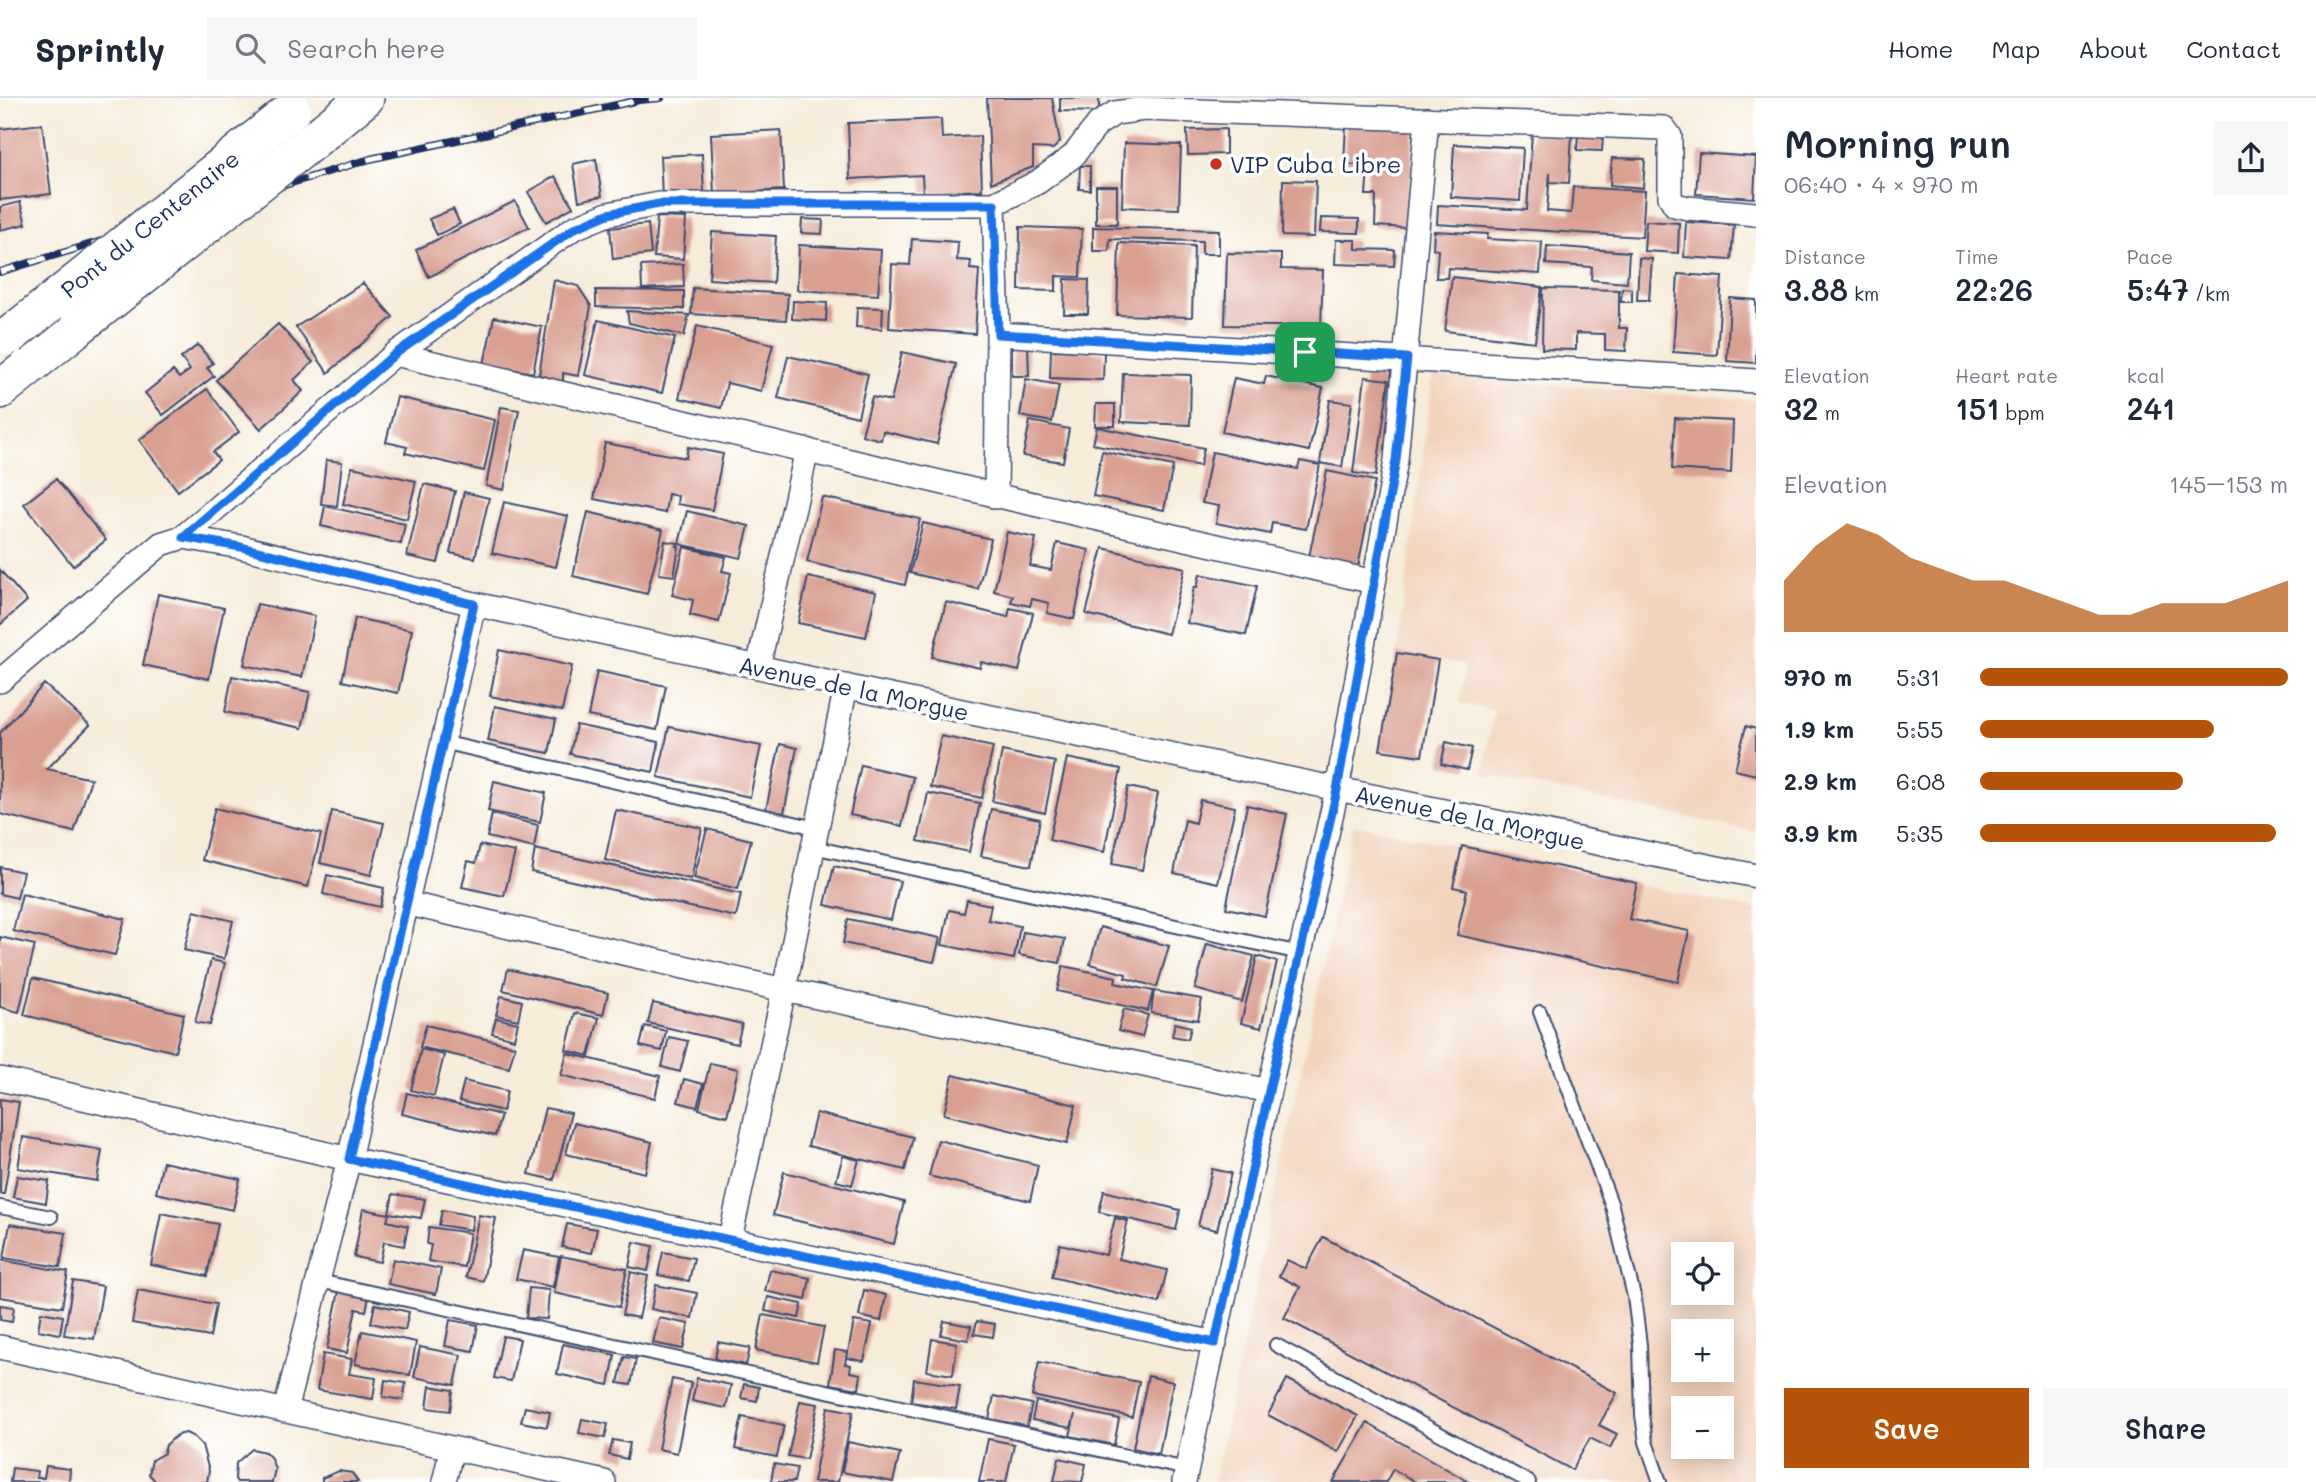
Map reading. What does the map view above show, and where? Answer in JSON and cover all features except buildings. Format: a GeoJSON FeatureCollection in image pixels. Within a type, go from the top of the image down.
{"type":"FeatureCollection","features":[{"type":"Feature","properties":{"kind":"main road","name":"Pont du Centenaire"},"geometry":{"type":"LineString","coordinates":[[0,390],[365,98]]}},
{"type":"Feature","properties":{"kind":"main road","name":"Pont du Centenaire"},"geometry":{"type":"LineString","coordinates":[[5,340],[299,104]]}},
{"type":"Feature","properties":{"kind":"street"},"geometry":{"type":"LineString","coordinates":[[0,681],[161,544],[183,537],[395,354],[575,228],[608,214],[659,204],[994,204],[1038,182],[1073,156],[1098,124],[1115,113],[1144,109],[1664,128],[1670,136],[1670,197],[1675,205],[1679,208],[1756,214]]}},
{"type":"Feature","properties":{"kind":"street"},"geometry":{"type":"LineString","coordinates":[[1185,1476],[1337,790],[1396,460],[1427,119]]}},
{"type":"Feature","properties":{"kind":"street"},"geometry":{"type":"LineString","coordinates":[[994,204],[998,334],[996,497]]}},
{"type":"Feature","properties":{"kind":"street"},"geometry":{"type":"LineString","coordinates":[[998,334],[1756,381]]}},
{"type":"Feature","properties":{"kind":"street"},"geometry":{"type":"LineString","coordinates":[[395,354],[996,497],[1374,582]]}},
{"type":"Feature","properties":{"kind":"street"},"geometry":{"type":"LineString","coordinates":[[758,667],[807,450]]}},
{"type":"Feature","properties":{"kind":"street","name":"Avenue de la Morgue"},"geometry":{"type":"LineString","coordinates":[[183,537],[241,547],[474,604],[846,686],[1756,876]]}},
{"type":"Feature","properties":{"kind":"street"},"geometry":{"type":"LineString","coordinates":[[285,1411],[349,1159],[474,604]]}},
{"type":"Feature","properties":{"kind":"street"},"geometry":{"type":"LineString","coordinates":[[730,1239],[785,990],[846,686]]}},
{"type":"Feature","properties":{"kind":"street"},"geometry":{"type":"LineString","coordinates":[[405,903],[785,990],[1269,1091]]}},
{"type":"Feature","properties":{"kind":"street"},"geometry":{"type":"LineString","coordinates":[[0,1079],[349,1159],[1215,1343]]}},
{"type":"Feature","properties":{"kind":"street"},"geometry":{"type":"LineString","coordinates":[[0,1347],[604,1482]]}},
{"type":"Feature","properties":{"kind":"street"},"geometry":{"type":"LineString","coordinates":[[444,1482],[452,1448]]}},
{"type":"Feature","properties":{"kind":"lane"},"geometry":{"type":"LineString","coordinates":[[442,742],[815,837],[1300,953]]}},
{"type":"Feature","properties":{"kind":"lane"},"geometry":{"type":"LineString","coordinates":[[1540,1012],[1612,1206],[1634,1296],[1646,1441],[1660,1482]]}},
{"type":"Feature","properties":{"kind":"lane"},"geometry":{"type":"LineString","coordinates":[[0,1207],[51,1217]]}},
{"type":"Feature","properties":{"kind":"lane"},"geometry":{"type":"LineString","coordinates":[[319,1281],[1185,1476]]}},
{"type":"Feature","properties":{"kind":"lane"},"geometry":{"type":"LineString","coordinates":[[1276,1345],[1529,1482]]}},
{"type":"Feature","properties":{"kind":"shaded area"},"geometry":{"type":"Polygon","coordinates":[[[1433,376],[1756,400],[1756,832],[1483,774],[1494,710],[1460,704],[1465,665],[1397,653],[1433,376]]]}},
{"type":"Feature","properties":{"kind":"shaded area"},"geometry":{"type":"Polygon","coordinates":[[[1353,824],[1756,910],[1756,1482],[1214,1482],[1353,824]]]}},
{"type":"Feature","properties":{"kind":"railway"},"geometry":{"type":"LineString","coordinates":[[0,272],[370,159],[639,100],[661,98]]}},
{"type":"Feature","properties":{"kind":"place","name":"VIP Cuba Libre"},"geometry":{"type":"Point","coordinates":[1216,164]}},
{"type":"Feature","properties":{"kind":"route"},"geometry":{"type":"LineString","coordinates":[[659,204],[994,204],[998,334],[1305,352],[1407,358],[1396,460],[1337,790],[1215,1343],[349,1159],[474,604],[241,547],[183,537],[395,354],[575,228],[608,214],[659,204]]}}]}
